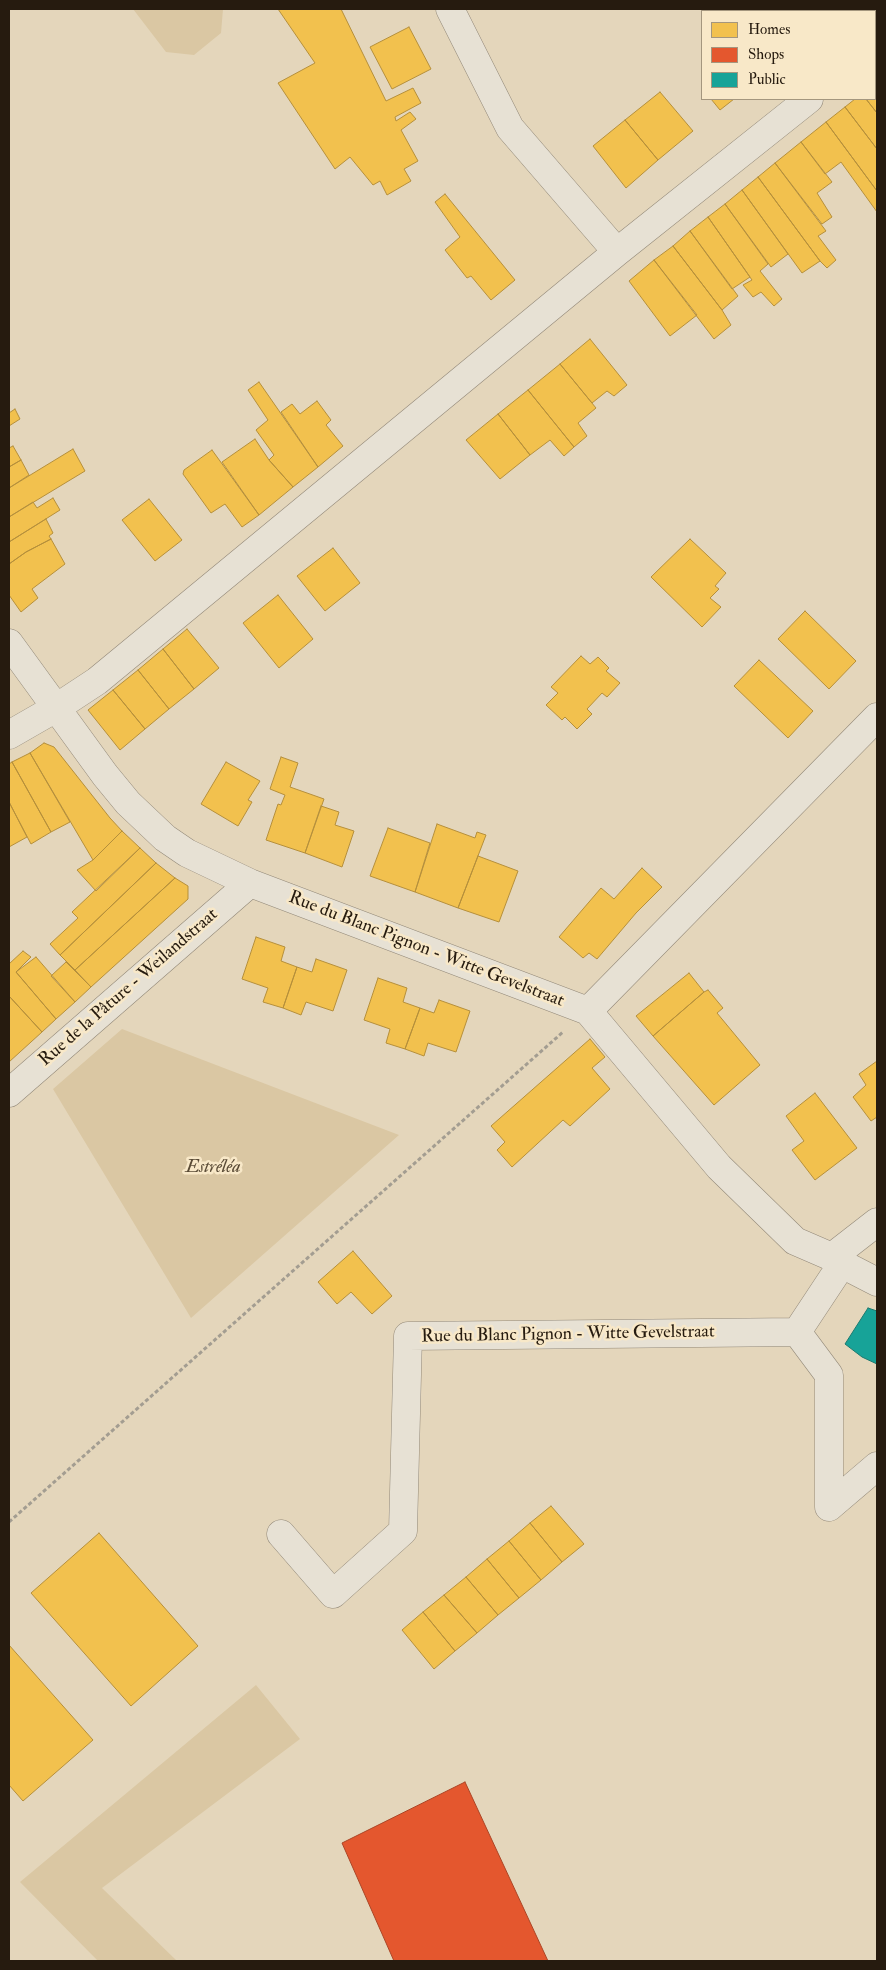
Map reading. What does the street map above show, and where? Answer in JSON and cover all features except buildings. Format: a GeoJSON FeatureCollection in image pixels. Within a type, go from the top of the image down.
{"type":"FeatureCollection","features":[{"type":"Feature","properties":{"kind":"street"},"geometry":{"type":"LineString","coordinates":[[450,9],[510,128],[617,252]]}},
{"type":"Feature","properties":{"kind":"street"},"geometry":{"type":"LineString","coordinates":[[9,735],[56,708],[97,680],[617,252],[808,100]]}},
{"type":"Feature","properties":{"kind":"street","name":"Rue du Blanc Pignon - Witte Gevelstraat"},"geometry":{"type":"LineString","coordinates":[[9,643],[105,775],[128,803],[147,823],[186,853],[250,883],[588,1010],[719,1167],[795,1241],[877,1282]]}},
{"type":"Feature","properties":{"kind":"street"},"geometry":{"type":"LineString","coordinates":[[588,1010],[877,717]]}},
{"type":"Feature","properties":{"kind":"street","name":"Rue de la Pâture - Weilandstraat"},"geometry":{"type":"LineString","coordinates":[[9,1093],[250,883]]}},
{"type":"Feature","properties":{"kind":"street"},"geometry":{"type":"LineString","coordinates":[[877,1222],[837,1261],[797,1332],[829,1375],[829,1507],[877,1466]]}},
{"type":"Feature","properties":{"kind":"street","name":"Rue du Blanc Pignon - Witte Gevelstraat"},"geometry":{"type":"LineString","coordinates":[[281,1534],[334,1594],[403,1531],[408,1336],[797,1332]]}},
{"type":"Feature","properties":{"kind":"path"},"geometry":{"type":"LineString","coordinates":[[9,1522],[588,1010]]}},
{"type":"Feature","properties":{"kind":"green space"},"geometry":{"type":"Polygon","coordinates":[[[133,9],[223,9],[221,33],[194,55],[166,52],[133,9]]]}},
{"type":"Feature","properties":{"kind":"green space","name":"Estréléa"},"geometry":{"type":"Polygon","coordinates":[[[122,1029],[399,1135],[191,1318],[53,1089],[122,1029]]]}},
{"type":"Feature","properties":{"kind":"green space"},"geometry":{"type":"Polygon","coordinates":[[[256,1685],[300,1739],[102,1888],[177,1961],[98,1961],[20,1882],[256,1685]]]}}]}
